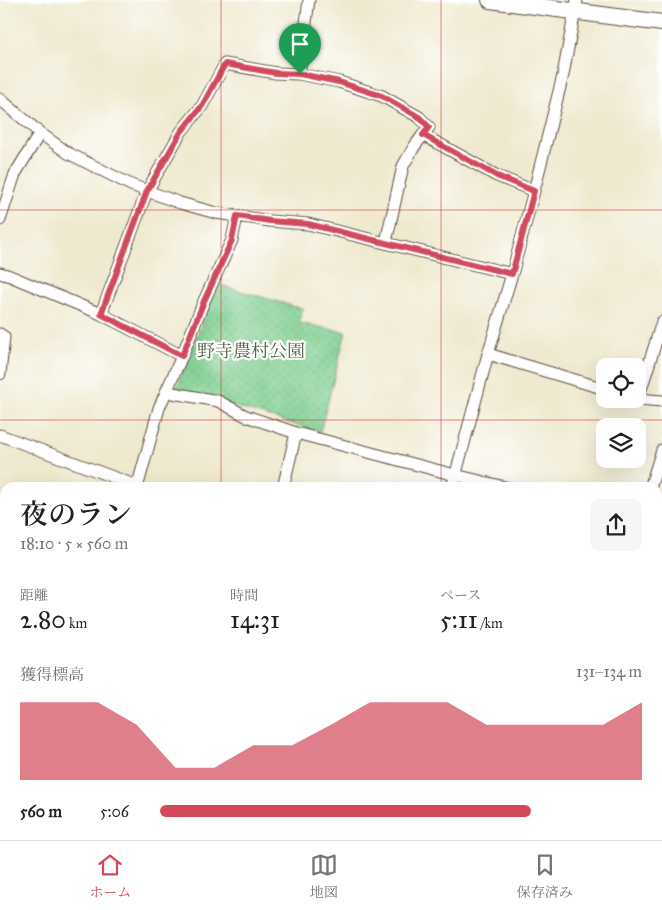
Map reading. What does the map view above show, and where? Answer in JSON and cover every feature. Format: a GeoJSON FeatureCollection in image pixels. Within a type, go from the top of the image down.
{"type":"FeatureCollection","features":[{"type":"Feature","properties":{"kind":"street"},"geometry":{"type":"LineString","coordinates":[[300,74],[309,0]]}},
{"type":"Feature","properties":{"kind":"street"},"geometry":{"type":"LineString","coordinates":[[490,0],[577,6],[662,23]]}},
{"type":"Feature","properties":{"kind":"street"},"geometry":{"type":"LineString","coordinates":[[453,482],[534,191],[577,6]]}},
{"type":"Feature","properties":{"kind":"street"},"geometry":{"type":"LineString","coordinates":[[101,314],[147,191],[181,132],[202,106],[225,64],[276,73],[300,74],[339,82],[382,96],[419,117],[429,127],[403,166],[386,242]]}},
{"type":"Feature","properties":{"kind":"street"},"geometry":{"type":"LineString","coordinates":[[0,99],[40,133],[68,153],[131,185],[180,203],[216,213],[270,221],[308,224],[512,274]]}},
{"type":"Feature","properties":{"kind":"street"},"geometry":{"type":"LineString","coordinates":[[0,220],[15,174],[40,133]]}},
{"type":"Feature","properties":{"kind":"street"},"geometry":{"type":"LineString","coordinates":[[423,135],[497,176],[534,191]]}},
{"type":"Feature","properties":{"kind":"street"},"geometry":{"type":"LineString","coordinates":[[138,482],[160,408],[204,301],[232,240],[237,216]]}},
{"type":"Feature","properties":{"kind":"street"},"geometry":{"type":"LineString","coordinates":[[0,273],[101,314],[182,356]]}},
{"type":"Feature","properties":{"kind":"street"},"geometry":{"type":"LineString","coordinates":[[646,373],[662,322]]}},
{"type":"Feature","properties":{"kind":"street"},"geometry":{"type":"LineString","coordinates":[[0,334],[4,337],[0,374]]}},
{"type":"Feature","properties":{"kind":"street"},"geometry":{"type":"LineString","coordinates":[[488,354],[596,386]]}},
{"type":"Feature","properties":{"kind":"street"},"geometry":{"type":"LineString","coordinates":[[167,391],[218,401],[246,416],[296,433],[484,482]]}},
{"type":"Feature","properties":{"kind":"street"},"geometry":{"type":"LineString","coordinates":[[646,400],[662,401]]}},
{"type":"Feature","properties":{"kind":"street"},"geometry":{"type":"LineString","coordinates":[[284,482],[296,433]]}},
{"type":"Feature","properties":{"kind":"street"},"geometry":{"type":"LineString","coordinates":[[0,435],[124,482]]}},
{"type":"Feature","properties":{"kind":"street"},"geometry":{"type":"LineString","coordinates":[[652,482],[662,450]]}},
{"type":"Feature","properties":{"kind":"green space","name":"野寺農村公園"},"geometry":{"type":"Polygon","coordinates":[[[217,284],[303,309],[299,323],[346,332],[320,432],[176,389],[217,284]]]}},
{"type":"Feature","properties":{"kind":"route"},"geometry":{"type":"LineString","coordinates":[[225,64],[276,73],[300,74],[339,82],[382,96],[419,117],[429,127],[423,135],[497,176],[534,191],[512,274],[308,224],[237,216],[232,240],[204,301],[182,356],[101,314],[147,191],[181,132],[202,106],[225,64]]}}]}
